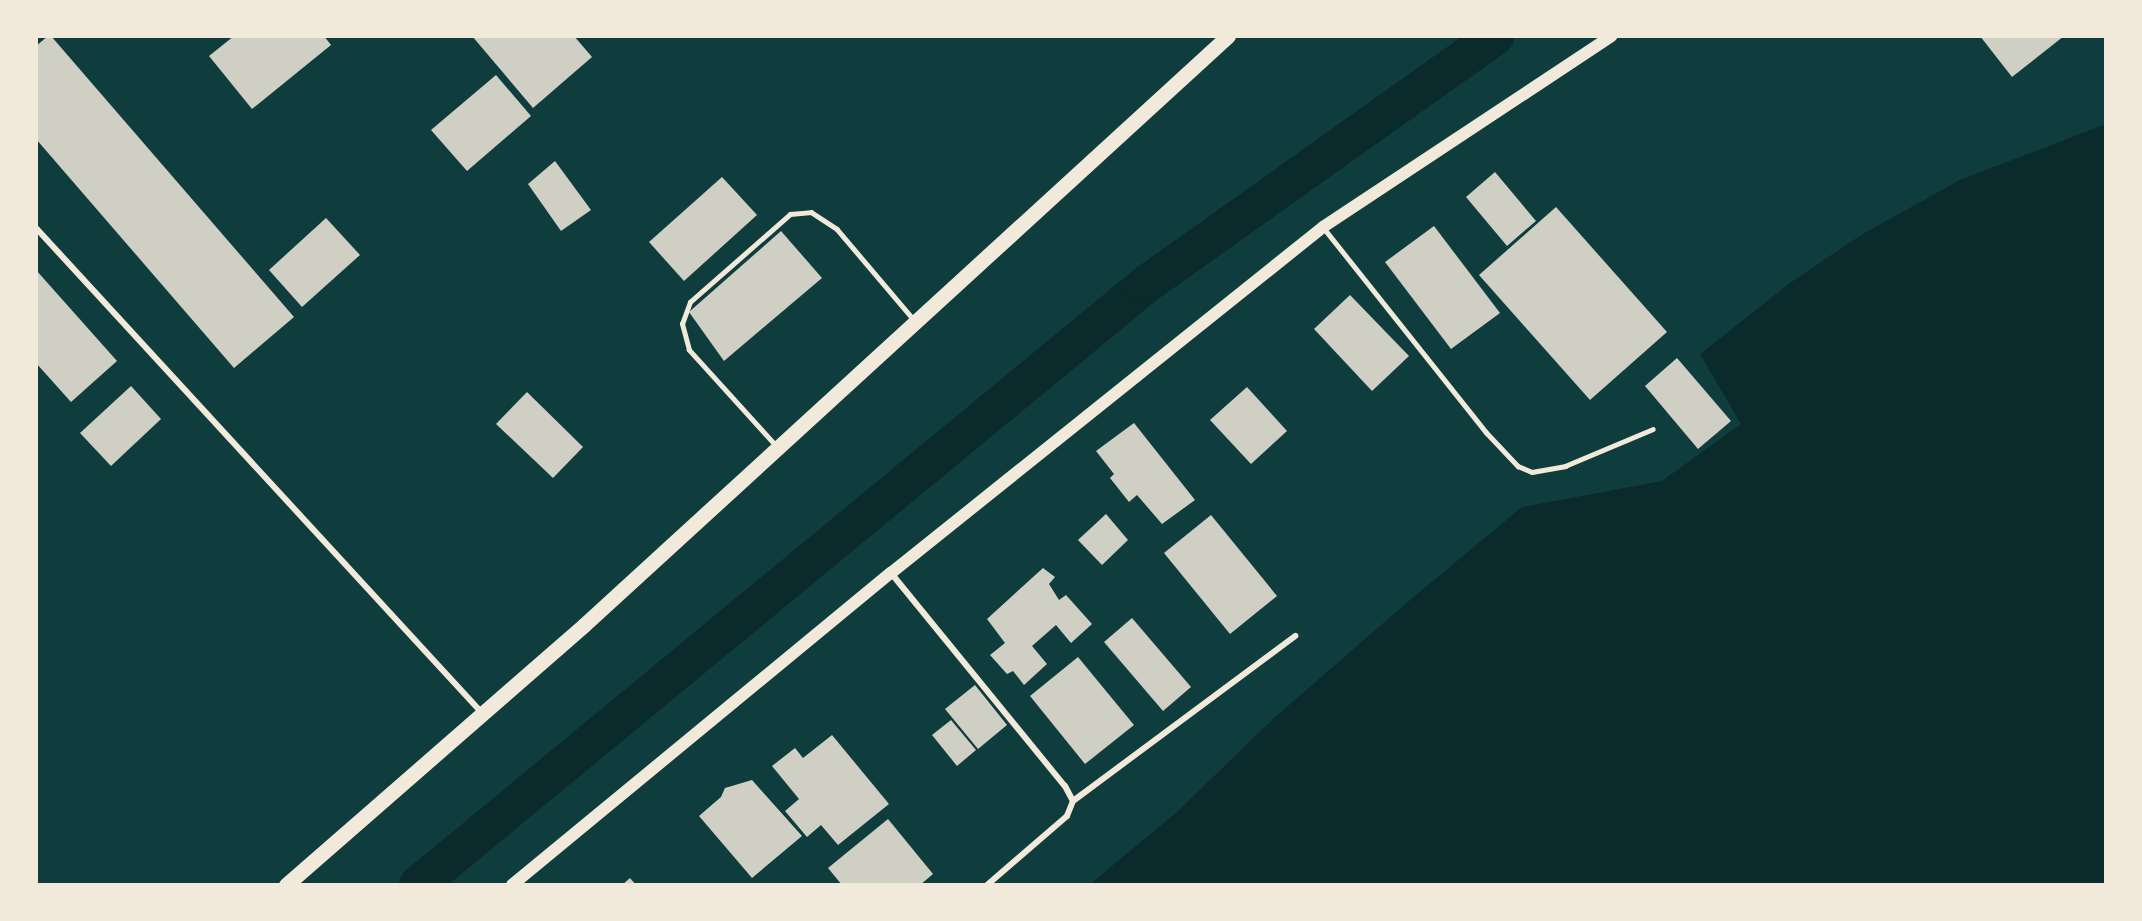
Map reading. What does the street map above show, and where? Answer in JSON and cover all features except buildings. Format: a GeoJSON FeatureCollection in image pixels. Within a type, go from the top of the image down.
{"type":"FeatureCollection","features":[{"type":"Feature","properties":{"kind":"main road"},"geometry":{"type":"LineString","coordinates":[[286,885],[584,625],[1228,36]]}},
{"type":"Feature","properties":{"kind":"main road"},"geometry":{"type":"LineString","coordinates":[[512,885],[891,573],[1323,227],[1612,36]]}},
{"type":"Feature","properties":{"kind":"street"},"geometry":{"type":"LineString","coordinates":[[36,228],[483,714]]}},
{"type":"Feature","properties":{"kind":"street"},"geometry":{"type":"LineString","coordinates":[[891,573],[1065,786],[1074,801]]}},
{"type":"Feature","properties":{"kind":"street"},"geometry":{"type":"LineString","coordinates":[[987,885],[1067,816],[1074,801],[1295,636]]}},
{"type":"Feature","properties":{"kind":"lane"},"geometry":{"type":"LineString","coordinates":[[777,447],[689,350],[682,324],[690,302],[790,214],[811,212],[837,230],[915,321]]}},
{"type":"Feature","properties":{"kind":"lane"},"geometry":{"type":"LineString","coordinates":[[1323,227],[1486,432],[1518,466],[1532,472],[1565,466],[1653,429]]}},
{"type":"Feature","properties":{"kind":"water"},"geometry":{"type":"Polygon","coordinates":[[[2106,124],[2106,885],[1089,885],[1177,812],[1273,719],[1404,605],[1522,507],[1662,481],[1741,424],[1700,354],[1790,283],[1861,235],[1960,180],[2106,124]]]}},
{"type":"Feature","properties":{"kind":"waterway"},"geometry":{"type":"LineString","coordinates":[[418,885],[1145,285],[1496,36]]}}]}
